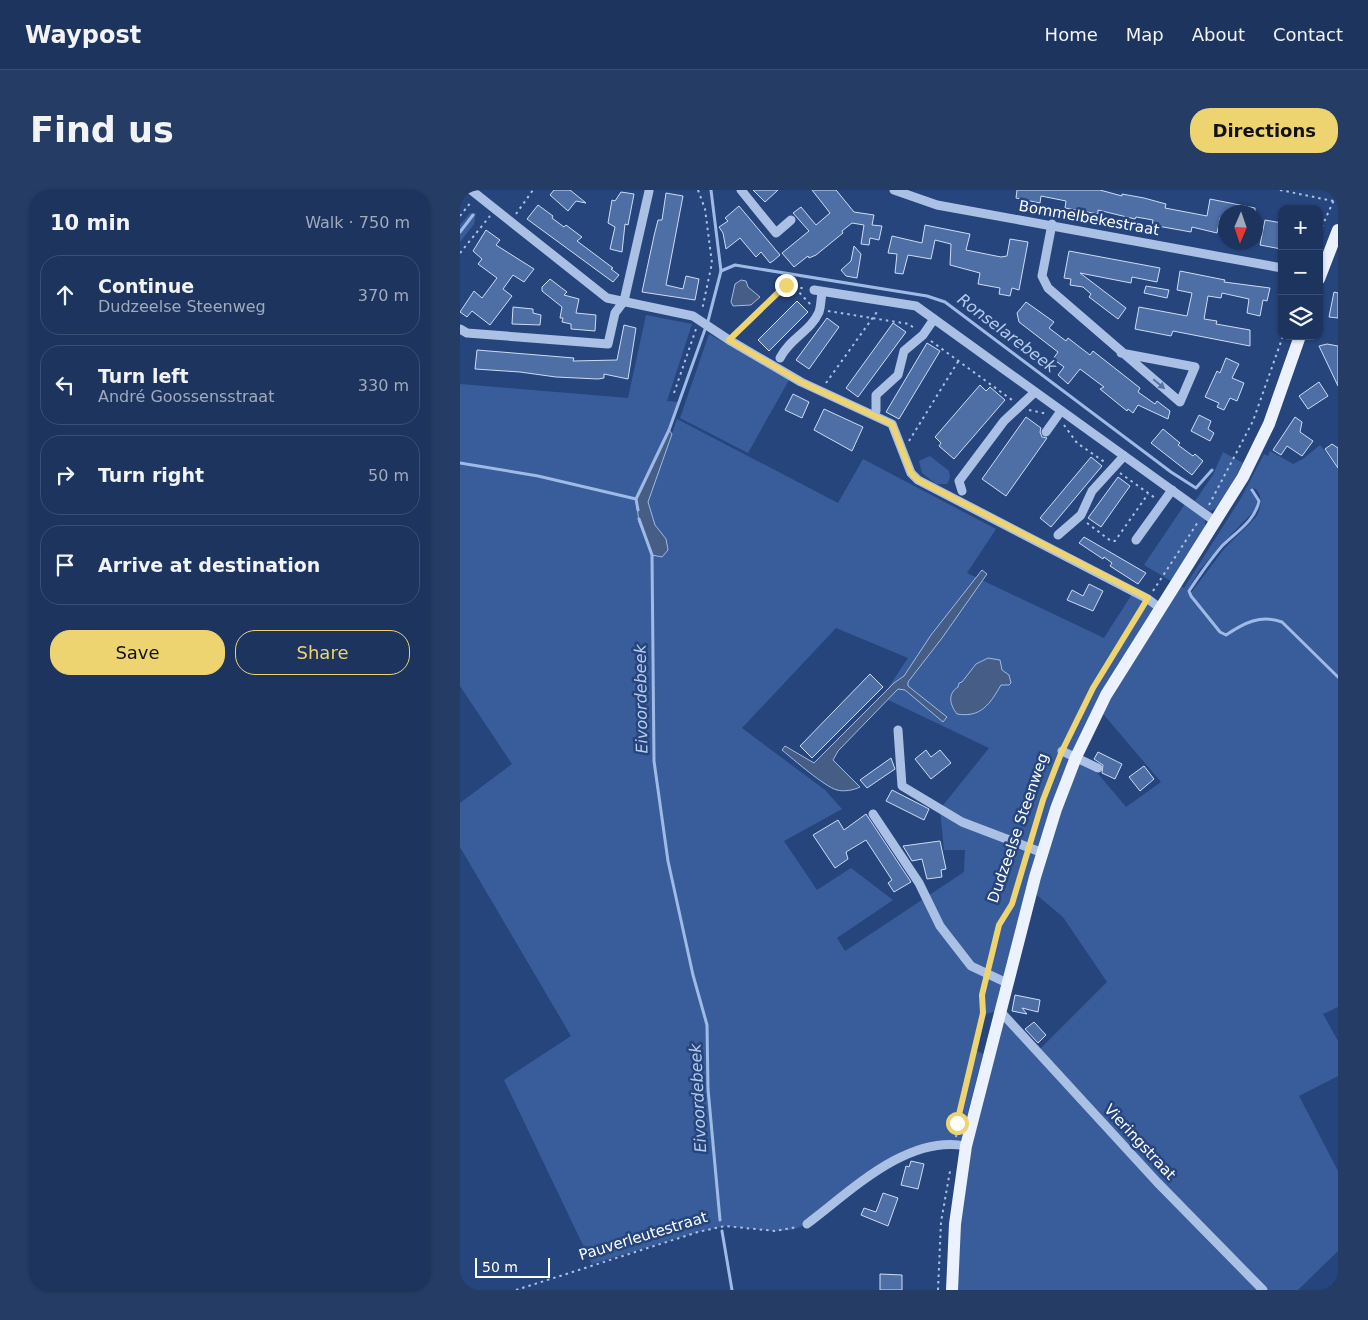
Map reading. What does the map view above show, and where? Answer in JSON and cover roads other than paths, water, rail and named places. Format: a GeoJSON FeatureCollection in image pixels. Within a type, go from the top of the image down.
{"type":"FeatureCollection","features":[{"type":"Feature","properties":{"kind":"main road"},"geometry":{"type":"LineString","coordinates":[[1323,269],[1338,230]]}},
{"type":"Feature","properties":{"kind":"main road","name":"Dudzeelse Steenweg"},"geometry":{"type":"LineString","coordinates":[[952,1290],[960,1146],[1056,809],[1076,757],[1106,695],[1243,477],[1265,432],[1299,340]]}},
{"type":"Feature","properties":{"kind":"street"},"geometry":{"type":"LineString","coordinates":[[742,190],[776,233],[792,220]]}},
{"type":"Feature","properties":{"kind":"street","name":"Bommelbekestraat"},"geometry":{"type":"LineString","coordinates":[[894,190],[937,205],[1052,224],[1278,267]]}},
{"type":"Feature","properties":{"kind":"street"},"geometry":{"type":"LineString","coordinates":[[460,329],[467,333],[608,344],[615,313],[624,302],[649,191]]}},
{"type":"Feature","properties":{"kind":"street"},"geometry":{"type":"LineString","coordinates":[[474,192],[607,298],[693,316],[729,340],[820,391],[892,424],[911,473],[918,480],[1148,598],[1160,608]]}},
{"type":"Feature","properties":{"kind":"street"},"geometry":{"type":"LineString","coordinates":[[1052,224],[1042,276],[1048,288],[1121,353],[1180,402],[1196,367],[1121,353]]}},
{"type":"Feature","properties":{"kind":"street"},"geometry":{"type":"LineString","coordinates":[[780,358],[788,344],[802,332],[819,309],[818,291],[916,306],[1035,392],[1059,414],[1124,456],[1216,522]]}},
{"type":"Feature","properties":{"kind":"street"},"geometry":{"type":"LineString","coordinates":[[876,411],[876,395],[898,375],[904,351],[923,335],[934,320]]}},
{"type":"Feature","properties":{"kind":"street"},"geometry":{"type":"LineString","coordinates":[[962,491],[959,481],[986,442],[1004,421],[1035,392]]}},
{"type":"Feature","properties":{"kind":"street"},"geometry":{"type":"LineString","coordinates":[[1046,432],[1059,414]]}},
{"type":"Feature","properties":{"kind":"street"},"geometry":{"type":"LineString","coordinates":[[1058,535],[1079,517],[1092,491],[1124,456]]}},
{"type":"Feature","properties":{"kind":"street"},"geometry":{"type":"LineString","coordinates":[[1136,540],[1172,490]]}},
{"type":"Feature","properties":{"kind":"street"},"geometry":{"type":"LineString","coordinates":[[898,730],[902,786],[962,822],[1042,853]]}},
{"type":"Feature","properties":{"kind":"street"},"geometry":{"type":"LineString","coordinates":[[1062,751],[1098,768]]}},
{"type":"Feature","properties":{"kind":"street"},"geometry":{"type":"LineString","coordinates":[[873,814],[919,883],[940,926],[971,966],[1007,983]]}},
{"type":"Feature","properties":{"kind":"street","name":"Vieringstraat"},"geometry":{"type":"LineString","coordinates":[[1000,1011],[1157,1182],[1263,1290]]}},
{"type":"Feature","properties":{"kind":"street"},"geometry":{"type":"LineString","coordinates":[[807,1224],[893,1160],[937,1146],[960,1146]]}},
{"type":"Feature","properties":{"kind":"waterway","name":"Eivoordebeek"},"geometry":{"type":"LineString","coordinates":[[638,510],[636,499],[669,430],[708,321],[721,271],[711,190]]}},
{"type":"Feature","properties":{"kind":"waterway"},"geometry":{"type":"LineString","coordinates":[[460,232],[473,215]]}},
{"type":"Feature","properties":{"kind":"waterway","name":"Ronselarebeek"},"geometry":{"type":"LineString","coordinates":[[721,271],[735,265],[927,296],[945,302],[1171,472],[1196,488],[1212,470]]}},
{"type":"Feature","properties":{"kind":"waterway"},"geometry":{"type":"LineString","coordinates":[[460,463],[538,476],[636,499]]}},
{"type":"Feature","properties":{"kind":"waterway","name":"Ronselarebeek"},"geometry":{"type":"LineString","coordinates":[[1252,490],[1259,501],[1254,514],[1213,557],[1189,591],[1191,596],[1220,632],[1226,635],[1239,627],[1260,619],[1282,622],[1338,677]]}},
{"type":"Feature","properties":{"kind":"waterway","name":"Eivoordebeek"},"geometry":{"type":"LineString","coordinates":[[639,519],[652,555],[654,761],[668,861],[693,975],[707,1025],[708,1089],[720,1220]]}},
{"type":"Feature","properties":{"kind":"waterway","name":"Eivoordebeek"},"geometry":{"type":"LineString","coordinates":[[722,1231],[732,1290]]}}]}
